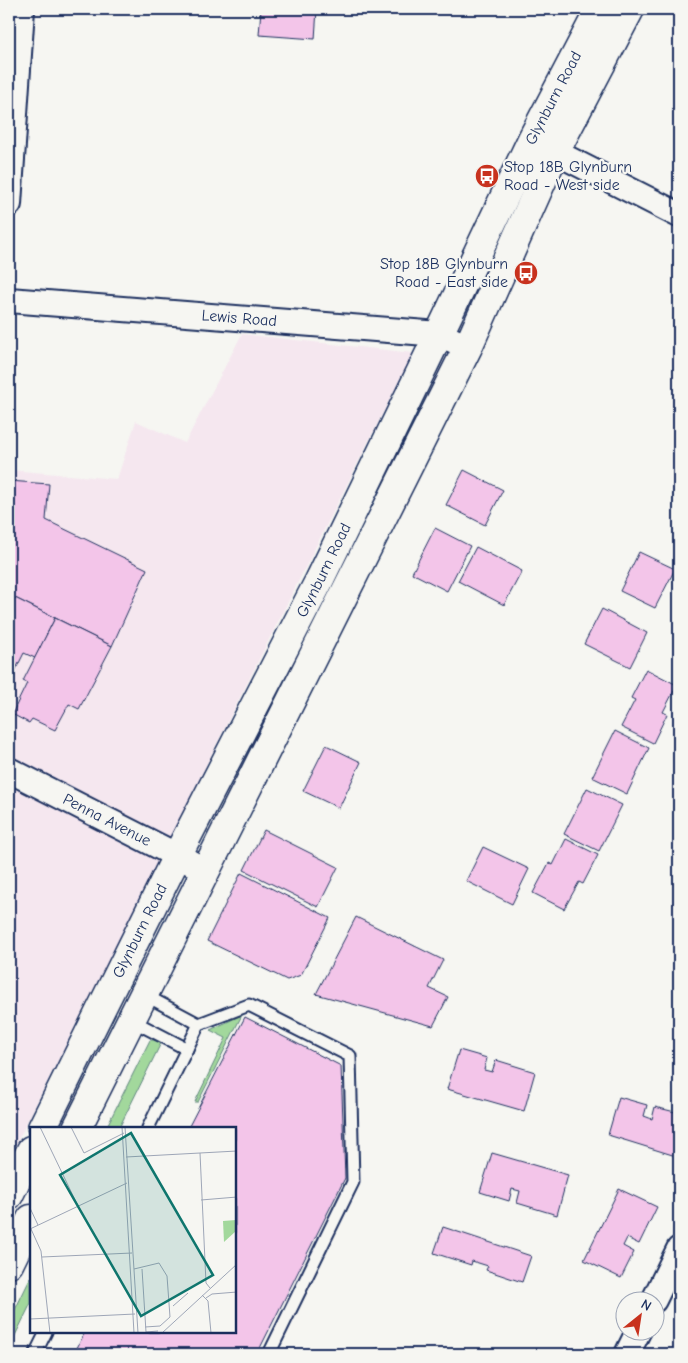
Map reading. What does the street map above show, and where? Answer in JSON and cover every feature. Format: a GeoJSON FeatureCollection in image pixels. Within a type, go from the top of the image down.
{"type":"FeatureCollection","features":[{"type":"Feature","properties":{"kind":"main road","name":"Glynburn Road"},"geometry":{"type":"LineString","coordinates":[[42,1127],[177,856],[319,581],[532,139],[600,9]]}},
{"type":"Feature","properties":{"kind":"main road","name":"Glynburn Road"},"geometry":{"type":"LineString","coordinates":[[78,1127],[204,870],[468,347],[555,152],[630,9]]}},
{"type":"Feature","properties":{"kind":"main road"},"geometry":{"type":"LineString","coordinates":[[9,1195],[30,1152]]}},
{"type":"Feature","properties":{"kind":"main road"},"geometry":{"type":"LineString","coordinates":[[9,1264],[30,1221]]}},
{"type":"Feature","properties":{"kind":"street"},"geometry":{"type":"LineString","coordinates":[[9,204],[22,9]]}},
{"type":"Feature","properties":{"kind":"street"},"geometry":{"type":"LineString","coordinates":[[532,139],[679,215]]}},
{"type":"Feature","properties":{"kind":"street","name":"Lewis Road"},"geometry":{"type":"LineString","coordinates":[[9,300],[439,334],[468,347]]}},
{"type":"Feature","properties":{"kind":"street","name":"Penna Avenue"},"geometry":{"type":"LineString","coordinates":[[9,770],[204,870]]}},
{"type":"Feature","properties":{"kind":"street"},"geometry":{"type":"LineString","coordinates":[[659,1290],[679,1250]]}},
{"type":"Feature","properties":{"kind":"street"},"geometry":{"type":"LineString","coordinates":[[627,1354],[634,1340]]}},
{"type":"Feature","properties":{"kind":"lane"},"geometry":{"type":"LineString","coordinates":[[143,994],[200,1024]]}},
{"type":"Feature","properties":{"kind":"lane"},"geometry":{"type":"LineString","coordinates":[[148,1127],[200,1024],[249,1005],[350,1056],[353,1182],[268,1354]]}},
{"type":"Feature","properties":{"kind":"lane"},"geometry":{"type":"LineString","coordinates":[[131,1020],[187,1049]]}},
{"type":"Feature","properties":{"kind":"lane"},"geometry":{"type":"LineString","coordinates":[[35,1354],[46,1333]]}},
{"type":"Feature","properties":{"kind":"shaded area"},"geometry":{"type":"Polygon","coordinates":[[[242,334],[413,353],[9,1158],[9,470],[117,479],[136,421],[185,443],[242,334]]]}},
{"type":"Feature","properties":{"kind":"green space"},"geometry":{"type":"Polygon","coordinates":[[[242,1015],[198,1102],[195,1102],[226,1038],[210,1030],[242,1015]]]}},
{"type":"Feature","properties":{"kind":"green space"},"geometry":{"type":"Polygon","coordinates":[[[150,1040],[161,1043],[119,1127],[106,1127],[150,1040]]]}},
{"type":"Feature","properties":{"kind":"green space"},"geometry":{"type":"Polygon","coordinates":[[[30,1279],[30,1305],[9,1348],[9,1322],[30,1279]]]}},
{"type":"Feature","properties":{"kind":"building"},"geometry":{"type":"Polygon","coordinates":[[[261,9],[317,9],[315,39],[259,35],[261,9]]]}},
{"type":"Feature","properties":{"kind":"building"},"geometry":{"type":"Polygon","coordinates":[[[464,470],[503,490],[485,525],[446,505],[464,470]]]}},
{"type":"Feature","properties":{"kind":"building"},"geometry":{"type":"Polygon","coordinates":[[[9,481],[49,484],[46,520],[147,569],[112,646],[9,595],[9,481]]]}},
{"type":"Feature","properties":{"kind":"building"},"geometry":{"type":"Polygon","coordinates":[[[435,528],[470,546],[447,591],[412,573],[435,528]]]}},
{"type":"Feature","properties":{"kind":"building"},"geometry":{"type":"Polygon","coordinates":[[[476,547],[522,571],[504,605],[458,581],[476,547]]]}},
{"type":"Feature","properties":{"kind":"building"},"geometry":{"type":"Polygon","coordinates":[[[639,552],[675,569],[655,608],[620,591],[639,552]]]}},
{"type":"Feature","properties":{"kind":"building"},"geometry":{"type":"Polygon","coordinates":[[[9,595],[55,618],[35,658],[24,653],[9,683],[9,595]]]}},
{"type":"Feature","properties":{"kind":"building"},"geometry":{"type":"Polygon","coordinates":[[[602,609],[647,633],[630,667],[584,644],[602,609]]]}},
{"type":"Feature","properties":{"kind":"building"},"geometry":{"type":"Polygon","coordinates":[[[55,618],[112,646],[79,709],[69,704],[55,730],[32,719],[29,723],[12,714],[27,683],[23,681],[55,618]]]}},
{"type":"Feature","properties":{"kind":"building"},"geometry":{"type":"Polygon","coordinates":[[[646,669],[677,685],[663,712],[667,714],[653,743],[621,727],[635,700],[631,698],[646,669]]]}},
{"type":"Feature","properties":{"kind":"building"},"geometry":{"type":"Polygon","coordinates":[[[615,731],[649,748],[627,794],[592,777],[615,731]]]}},
{"type":"Feature","properties":{"kind":"building"},"geometry":{"type":"Polygon","coordinates":[[[326,745],[361,762],[339,808],[303,791],[326,745]]]}},
{"type":"Feature","properties":{"kind":"building"},"geometry":{"type":"Polygon","coordinates":[[[587,788],[622,805],[599,851],[564,834],[587,788]]]}},
{"type":"Feature","properties":{"kind":"building"},"geometry":{"type":"Polygon","coordinates":[[[264,830],[338,867],[318,907],[244,870],[264,830]]]}},
{"type":"Feature","properties":{"kind":"building"},"geometry":{"type":"Polygon","coordinates":[[[566,839],[598,855],[583,884],[579,882],[564,909],[533,893],[549,863],[553,865],[566,839]]]}},
{"type":"Feature","properties":{"kind":"building"},"geometry":{"type":"Polygon","coordinates":[[[483,847],[529,869],[512,904],[466,881],[483,847]]]}},
{"type":"Feature","properties":{"kind":"building"},"geometry":{"type":"Polygon","coordinates":[[[241,873],[330,918],[301,975],[287,980],[207,941],[241,873]]]}},
{"type":"Feature","properties":{"kind":"building"},"geometry":{"type":"Polygon","coordinates":[[[356,917],[443,960],[429,988],[448,997],[433,1026],[316,994],[356,917]]]}},
{"type":"Feature","properties":{"kind":"building"},"geometry":{"type":"Polygon","coordinates":[[[245,1017],[341,1066],[345,1178],[257,1354],[74,1354],[84,1333],[236,1333],[236,1127],[189,1127],[245,1017]]]}},
{"type":"Feature","properties":{"kind":"building"},"geometry":{"type":"Polygon","coordinates":[[[459,1050],[487,1058],[484,1070],[492,1072],[496,1060],[535,1072],[524,1111],[447,1089],[459,1050]]]}},
{"type":"Feature","properties":{"kind":"building"},"geometry":{"type":"Polygon","coordinates":[[[619,1097],[647,1105],[644,1116],[652,1119],[655,1107],[679,1113],[679,1157],[608,1135],[619,1097]]]}},
{"type":"Feature","properties":{"kind":"building"},"geometry":{"type":"Polygon","coordinates":[[[492,1153],[568,1175],[557,1215],[517,1203],[520,1191],[512,1189],[509,1201],[480,1192],[492,1153]]]}},
{"type":"Feature","properties":{"kind":"building"},"geometry":{"type":"Polygon","coordinates":[[[619,1189],[657,1207],[639,1244],[627,1238],[623,1246],[634,1252],[621,1278],[584,1260],[619,1189]]]}},
{"type":"Feature","properties":{"kind":"building"},"geometry":{"type":"Polygon","coordinates":[[[443,1227],[531,1256],[522,1282],[486,1270],[488,1266],[472,1261],[471,1265],[434,1253],[443,1227]]]}},
{"type":"Feature","properties":{"kind":"building"},"geometry":{"type":"Polygon","coordinates":[[[379,1348],[380,1354],[351,1354],[379,1348]]]}},
{"type":"Feature","properties":{"kind":"place","name":"Stop 18B Glynburn Road - West side"},"geometry":{"type":"Point","coordinates":[487,176]}},
{"type":"Feature","properties":{"kind":"place","name":"Stop 18B Glynburn Road - East side"},"geometry":{"type":"Point","coordinates":[526,273]}}]}
